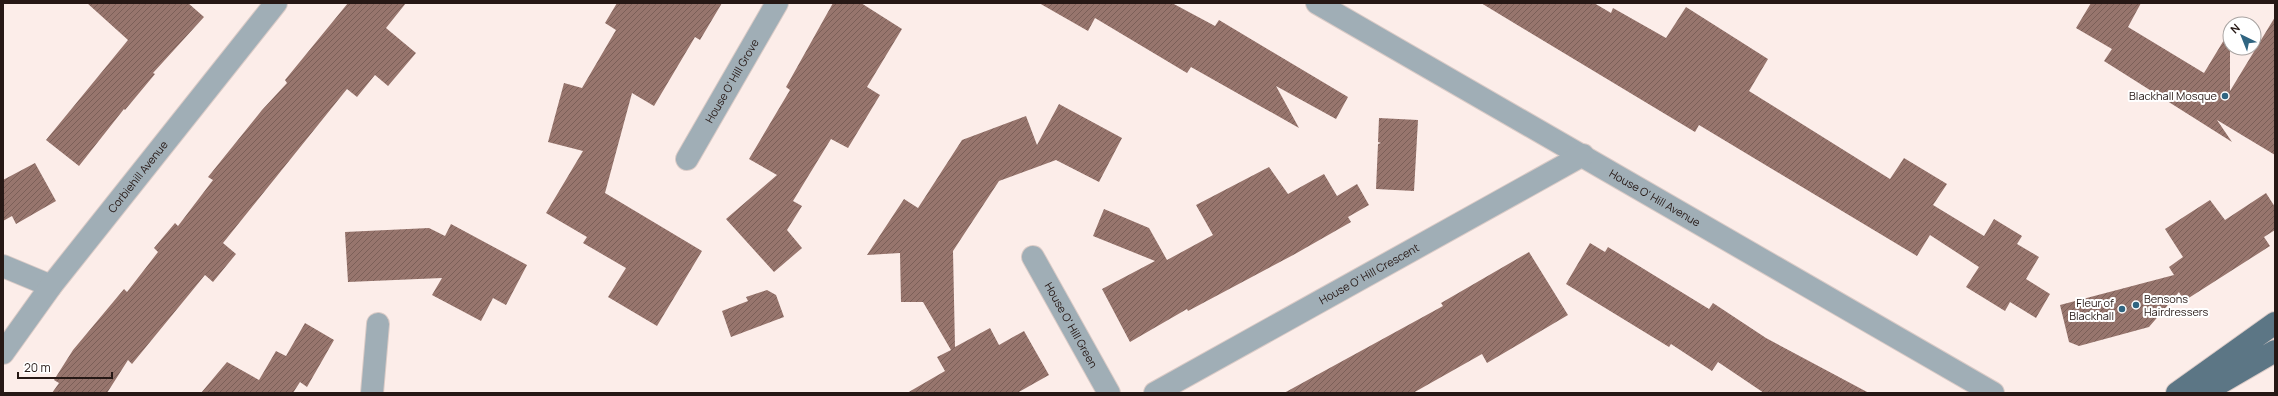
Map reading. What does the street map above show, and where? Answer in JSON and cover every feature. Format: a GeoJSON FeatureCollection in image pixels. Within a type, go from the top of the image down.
{"type":"FeatureCollection","features":[{"type":"Feature","properties":{"kind":"main road"},"geometry":{"type":"LineString","coordinates":[[2177,393],[2275,324]]}},
{"type":"Feature","properties":{"kind":"main road"},"geometry":{"type":"LineString","coordinates":[[2203,393],[2275,351]]}},
{"type":"Feature","properties":{"kind":"main road"},"geometry":{"type":"LineString","coordinates":[[2228,393],[2275,369]]}},
{"type":"Feature","properties":{"kind":"street","name":"Corbiehill Avenue"},"geometry":{"type":"LineString","coordinates":[[3,353],[51,286],[276,3]]}},
{"type":"Feature","properties":{"kind":"street","name":"House O' Hill Grove"},"geometry":{"type":"LineString","coordinates":[[687,159],[777,3]]}},
{"type":"Feature","properties":{"kind":"street","name":"House O' Hill Avenue"},"geometry":{"type":"LineString","coordinates":[[1317,3],[1583,154],[1993,393]]}},
{"type":"Feature","properties":{"kind":"street","name":"House O' Hill Crescent"},"geometry":{"type":"LineString","coordinates":[[1155,393],[1583,154]]}},
{"type":"Feature","properties":{"kind":"street","name":"House O' Hill Green"},"geometry":{"type":"LineString","coordinates":[[1033,257],[1109,393]]}},
{"type":"Feature","properties":{"kind":"street"},"geometry":{"type":"LineString","coordinates":[[3,266],[51,286]]}},
{"type":"Feature","properties":{"kind":"street"},"geometry":{"type":"LineString","coordinates":[[372,393],[378,324]]}},
{"type":"Feature","properties":{"kind":"building"},"geometry":{"type":"Polygon","coordinates":[[[87,3],[188,3],[204,17],[153,73],[155,74],[125,110],[124,109],[79,166],[46,140],[128,40],[87,3]]]}},
{"type":"Feature","properties":{"kind":"building"},"geometry":{"type":"Polygon","coordinates":[[[348,3],[406,3],[386,28],[416,53],[388,86],[375,75],[357,97],[347,89],[223,243],[236,254],[213,282],[205,275],[132,364],[128,360],[107,393],[52,393],[59,383],[54,380],[73,350],[124,289],[127,292],[158,252],[154,248],[175,223],[178,226],[213,180],[208,177],[262,110],[287,83],[285,80],[348,3]]]}},
{"type":"Feature","properties":{"kind":"building"},"geometry":{"type":"Polygon","coordinates":[[[617,3],[722,3],[700,40],[695,37],[654,106],[632,93],[605,193],[702,251],[657,326],[608,297],[626,268],[583,243],[587,237],[546,213],[583,151],[548,142],[564,83],[582,88],[616,30],[605,23],[617,3]]]}},
{"type":"Feature","properties":{"kind":"building"},"geometry":{"type":"Polygon","coordinates":[[[833,3],[861,3],[902,29],[867,87],[880,95],[848,148],[831,139],[793,201],[802,206],[787,230],[802,248],[774,272],[726,219],[777,175],[749,159],[790,90],[786,87],[833,3]]]}},
{"type":"Feature","properties":{"kind":"building"},"geometry":{"type":"Polygon","coordinates":[[[1039,3],[1172,3],[1215,26],[1219,20],[1348,97],[1336,119],[1276,86],[1299,128],[1191,67],[1187,73],[1095,18],[1088,31],[1039,3]]]}},
{"type":"Feature","properties":{"kind":"building"},"geometry":{"type":"Polygon","coordinates":[[[1481,3],[1594,3],[1611,13],[1613,8],[1666,38],[1686,7],[1768,59],[1749,91],[1890,179],[1904,158],[1947,184],[1933,205],[1984,236],[1994,219],[2022,236],[2017,244],[2039,257],[2026,279],[2050,294],[2036,318],[2010,302],[2005,311],[1966,287],[1979,267],[1930,235],[1917,256],[1699,125],[1695,132],[1481,3]]]}},
{"type":"Feature","properties":{"kind":"building"},"geometry":{"type":"Polygon","coordinates":[[[2091,3],[2141,3],[2128,27],[2204,73],[2222,43],[2222,56],[2230,56],[2230,91],[2251,56],[2262,56],[2262,38],[2275,17],[2275,155],[2217,120],[2232,142],[2104,61],[2112,49],[2076,28],[2091,3]]]}},
{"type":"Feature","properties":{"kind":"building"},"geometry":{"type":"Polygon","coordinates":[[[1059,104],[1122,138],[1099,182],[1056,160],[999,181],[953,251],[955,347],[990,328],[999,345],[1024,331],[1049,375],[1017,393],[907,393],[945,371],[937,357],[951,350],[923,302],[901,302],[900,253],[867,255],[904,199],[918,208],[962,140],[1026,116],[1037,145],[1059,104]]]}},
{"type":"Feature","properties":{"kind":"building"},"geometry":{"type":"Polygon","coordinates":[[[1379,118],[1418,120],[1414,191],[1376,189],[1378,144],[1381,143],[1378,142],[1379,118]]]}},
{"type":"Feature","properties":{"kind":"building"},"geometry":{"type":"Polygon","coordinates":[[[35,163],[56,201],[16,224],[12,216],[3,221],[3,180],[35,163]]]}},
{"type":"Feature","properties":{"kind":"building"},"geometry":{"type":"Polygon","coordinates":[[[1269,167],[1288,194],[1324,174],[1337,196],[1357,184],[1369,205],[1348,217],[1351,222],[1295,254],[1188,311],[1187,309],[1130,342],[1102,289],[1155,261],[1093,236],[1104,209],[1149,228],[1167,260],[1213,235],[1196,205],[1269,167]]]}},
{"type":"Feature","properties":{"kind":"building"},"geometry":{"type":"Polygon","coordinates":[[[2266,193],[2275,207],[2275,230],[2264,237],[2270,246],[2184,301],[2179,292],[2149,327],[2079,346],[2069,342],[2060,305],[2174,275],[2169,267],[2183,257],[2165,229],[2210,200],[2225,220],[2266,193]]]}},
{"type":"Feature","properties":{"kind":"building"},"geometry":{"type":"Polygon","coordinates":[[[451,224],[527,265],[506,305],[493,298],[481,321],[432,295],[442,278],[348,282],[345,232],[429,228],[445,236],[451,224]]]}},
{"type":"Feature","properties":{"kind":"building"},"geometry":{"type":"Polygon","coordinates":[[[1590,243],[1605,252],[1608,247],[1709,309],[1713,303],[1766,338],[1869,393],[1764,393],[1718,362],[1712,371],[1671,344],[1669,347],[1566,284],[1590,243]]]}},
{"type":"Feature","properties":{"kind":"building"},"geometry":{"type":"Polygon","coordinates":[[[1529,252],[1568,315],[1487,363],[1482,354],[1413,393],[1284,393],[1443,306],[1441,303],[1529,252]]]}},
{"type":"Feature","properties":{"kind":"building"},"geometry":{"type":"Polygon","coordinates":[[[767,290],[776,295],[784,317],[731,337],[722,311],[748,301],[746,297],[767,290]]]}},
{"type":"Feature","properties":{"kind":"building"},"geometry":{"type":"Polygon","coordinates":[[[305,323],[334,340],[307,387],[300,382],[293,393],[201,393],[227,362],[259,380],[276,351],[286,356],[305,323]]]}},
{"type":"Feature","properties":{"kind":"place","name":"Blackhall Mosque"},"geometry":{"type":"Point","coordinates":[2225,96]}},
{"type":"Feature","properties":{"kind":"place","name":"Bensons Hairdressers"},"geometry":{"type":"Point","coordinates":[2136,305]}},
{"type":"Feature","properties":{"kind":"place","name":"Fleur of Blackhall"},"geometry":{"type":"Point","coordinates":[2122,309]}}]}
